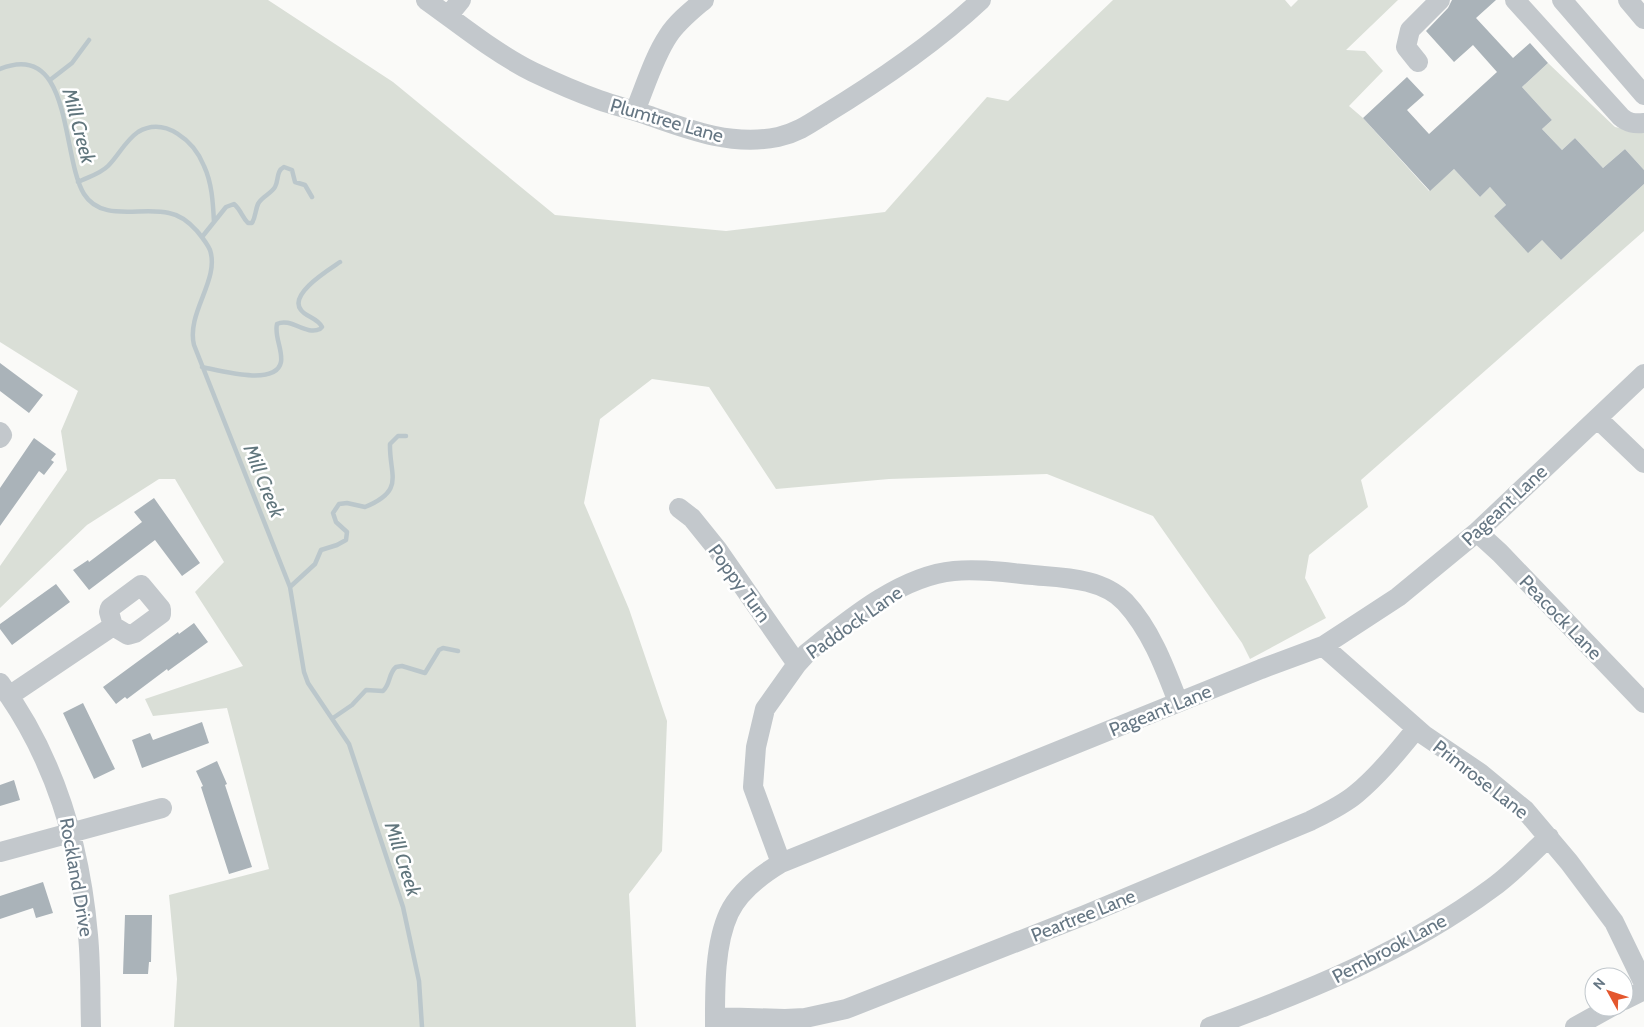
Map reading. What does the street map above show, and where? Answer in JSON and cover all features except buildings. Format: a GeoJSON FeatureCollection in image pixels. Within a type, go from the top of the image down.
{"type":"FeatureCollection","features":[{"type":"Feature","properties":{"kind":"street","name":"Plumtree Lane"},"geometry":{"type":"LineString","coordinates":[[426,0],[486,44],[531,71],[601,101],[694,132],[737,140],[780,137],[802,130],[934,42],[981,0]]}},
{"type":"Feature","properties":{"kind":"street"},"geometry":{"type":"LineString","coordinates":[[448,16],[461,0]]}},
{"type":"Feature","properties":{"kind":"street"},"geometry":{"type":"LineString","coordinates":[[635,111],[660,49],[668,35],[679,22],[704,0]]}},
{"type":"Feature","properties":{"kind":"street"},"geometry":{"type":"LineString","coordinates":[[1418,62],[1406,46],[1408,34],[1440,0]]}},
{"type":"Feature","properties":{"kind":"street"},"geometry":{"type":"LineString","coordinates":[[1515,0],[1621,117],[1627,122],[1644,122]]}},
{"type":"Feature","properties":{"kind":"street"},"geometry":{"type":"LineString","coordinates":[[1531,0],[1626,107],[1644,122]]}},
{"type":"Feature","properties":{"kind":"street"},"geometry":{"type":"LineString","coordinates":[[1562,0],[1644,94]]}},
{"type":"Feature","properties":{"kind":"street","name":"Pageant Lane"},"geometry":{"type":"LineString","coordinates":[[715,1022],[719,951],[729,913],[740,897],[767,871],[781,863],[1178,702],[1323,646],[1398,597],[1477,532],[1644,374]]}},
{"type":"Feature","properties":{"kind":"street"},"geometry":{"type":"LineString","coordinates":[[1598,419],[1644,462]]}},
{"type":"Feature","properties":{"kind":"street"},"geometry":{"type":"LineString","coordinates":[[0,432],[2,435],[0,438]]}},
{"type":"Feature","properties":{"kind":"street","name":"Poppy Turn"},"geometry":{"type":"LineString","coordinates":[[679,508],[692,518],[717,549],[796,664]]}},
{"type":"Feature","properties":{"kind":"street","name":"Peacock Lane"},"geometry":{"type":"LineString","coordinates":[[1477,532],[1500,553],[1644,703]]}},
{"type":"Feature","properties":{"kind":"street","name":"Paddock Lane"},"geometry":{"type":"LineString","coordinates":[[781,863],[753,787],[756,747],[765,709],[796,664],[819,643],[881,598],[916,581],[952,571],[972,570],[1056,577],[1100,584],[1124,601],[1147,632],[1178,702]]}},
{"type":"Feature","properties":{"kind":"street"},"geometry":{"type":"LineString","coordinates":[[5,689],[113,626]]}},
{"type":"Feature","properties":{"kind":"street","name":"Primrose Lane"},"geometry":{"type":"LineString","coordinates":[[1323,646],[1416,729],[1480,773],[1525,810],[1592,890],[1614,922],[1644,984]]}},
{"type":"Feature","properties":{"kind":"street","name":"Rockland Drive"},"geometry":{"type":"LineString","coordinates":[[5,689],[47,764],[72,832],[89,937],[91,1027]]}},
{"type":"Feature","properties":{"kind":"street","name":"Peartree Lane"},"geometry":{"type":"LineString","coordinates":[[715,1022],[805,1018],[846,1009],[1085,916],[1310,821],[1327,812],[1356,794],[1369,782],[1416,729]]}},
{"type":"Feature","properties":{"kind":"street"},"geometry":{"type":"LineString","coordinates":[[0,852],[162,808]]}},
{"type":"Feature","properties":{"kind":"street","name":"Pembrook Lane"},"geometry":{"type":"LineString","coordinates":[[1210,1027],[1364,965],[1402,945],[1440,923],[1494,887],[1549,837]]}},
{"type":"Feature","properties":{"kind":"street"},"geometry":{"type":"LineString","coordinates":[[1574,1027],[1592,1017]]}},
{"type":"Feature","properties":{"kind":"shaded area"},"geometry":{"type":"Polygon","coordinates":[[[0,0],[268,0],[393,82],[555,215],[726,231],[885,212],[987,97],[1008,101],[1113,0],[1285,0],[1291,7],[1298,0],[1398,0],[1346,50],[1365,51],[1383,71],[1349,106],[1363,118],[1429,191],[1454,169],[1480,197],[1490,187],[1506,205],[1494,216],[1542,240],[1561,260],[1644,184],[1644,231],[1361,480],[1368,507],[1309,555],[1305,578],[1326,618],[1250,659],[1242,643],[1153,516],[1047,474],[889,479],[776,489],[709,387],[652,379],[600,419],[584,503],[629,609],[667,721],[662,851],[629,894],[636,1027],[174,1027],[177,979],[169,895],[269,869],[227,708],[153,716],[145,699],[243,666],[195,592],[224,562],[175,479],[159,479],[87,525],[0,608],[0,566],[67,470],[61,431],[78,391],[0,342],[0,0]]]}},
{"type":"Feature","properties":{"kind":"shaded area"},"geometry":{"type":"Polygon","coordinates":[[[1548,63],[1615,127],[1644,133],[1644,170],[1625,149],[1603,168],[1575,138],[1562,150],[1542,129],[1552,120],[1522,87],[1548,63]]]}},
{"type":"Feature","properties":{"kind":"waterway"},"geometry":{"type":"LineString","coordinates":[[50,80],[72,63],[89,40]]}},
{"type":"Feature","properties":{"kind":"waterway","name":"Mill Creek"},"geometry":{"type":"LineString","coordinates":[[0,69],[24,64],[41,71],[53,86],[61,106],[77,177],[84,194],[92,203],[112,211],[158,211],[177,215],[194,228],[210,250],[212,261],[211,273],[195,321],[194,345],[290,587],[304,672],[308,683],[349,744],[403,907],[419,981],[422,1027]]}},
{"type":"Feature","properties":{"kind":"waterway"},"geometry":{"type":"LineString","coordinates":[[78,182],[105,169],[138,132],[148,128],[168,129],[186,140],[204,166],[213,200],[214,222]]}},
{"type":"Feature","properties":{"kind":"waterway"},"geometry":{"type":"LineString","coordinates":[[202,237],[226,207],[234,204],[248,223],[252,223],[258,204],[275,187],[279,173],[284,167],[292,170],[295,182],[305,185],[312,197]]}},
{"type":"Feature","properties":{"kind":"waterway"},"geometry":{"type":"LineString","coordinates":[[202,367],[246,375],[269,374],[277,370],[281,362],[276,329],[277,324],[282,322],[309,330],[315,331],[320,329],[322,327],[320,324],[301,310],[299,304],[300,297],[312,283],[340,262]]}},
{"type":"Feature","properties":{"kind":"waterway"},"geometry":{"type":"LineString","coordinates":[[290,587],[315,564],[321,550],[346,540],[347,532],[336,522],[333,513],[339,504],[347,503],[365,507],[378,501],[391,488],[390,444],[398,436],[406,436]]}},
{"type":"Feature","properties":{"kind":"waterway"},"geometry":{"type":"LineString","coordinates":[[333,718],[352,705],[366,690],[383,691],[396,667],[402,666],[425,673],[439,650],[443,648],[458,651]]}}]}
